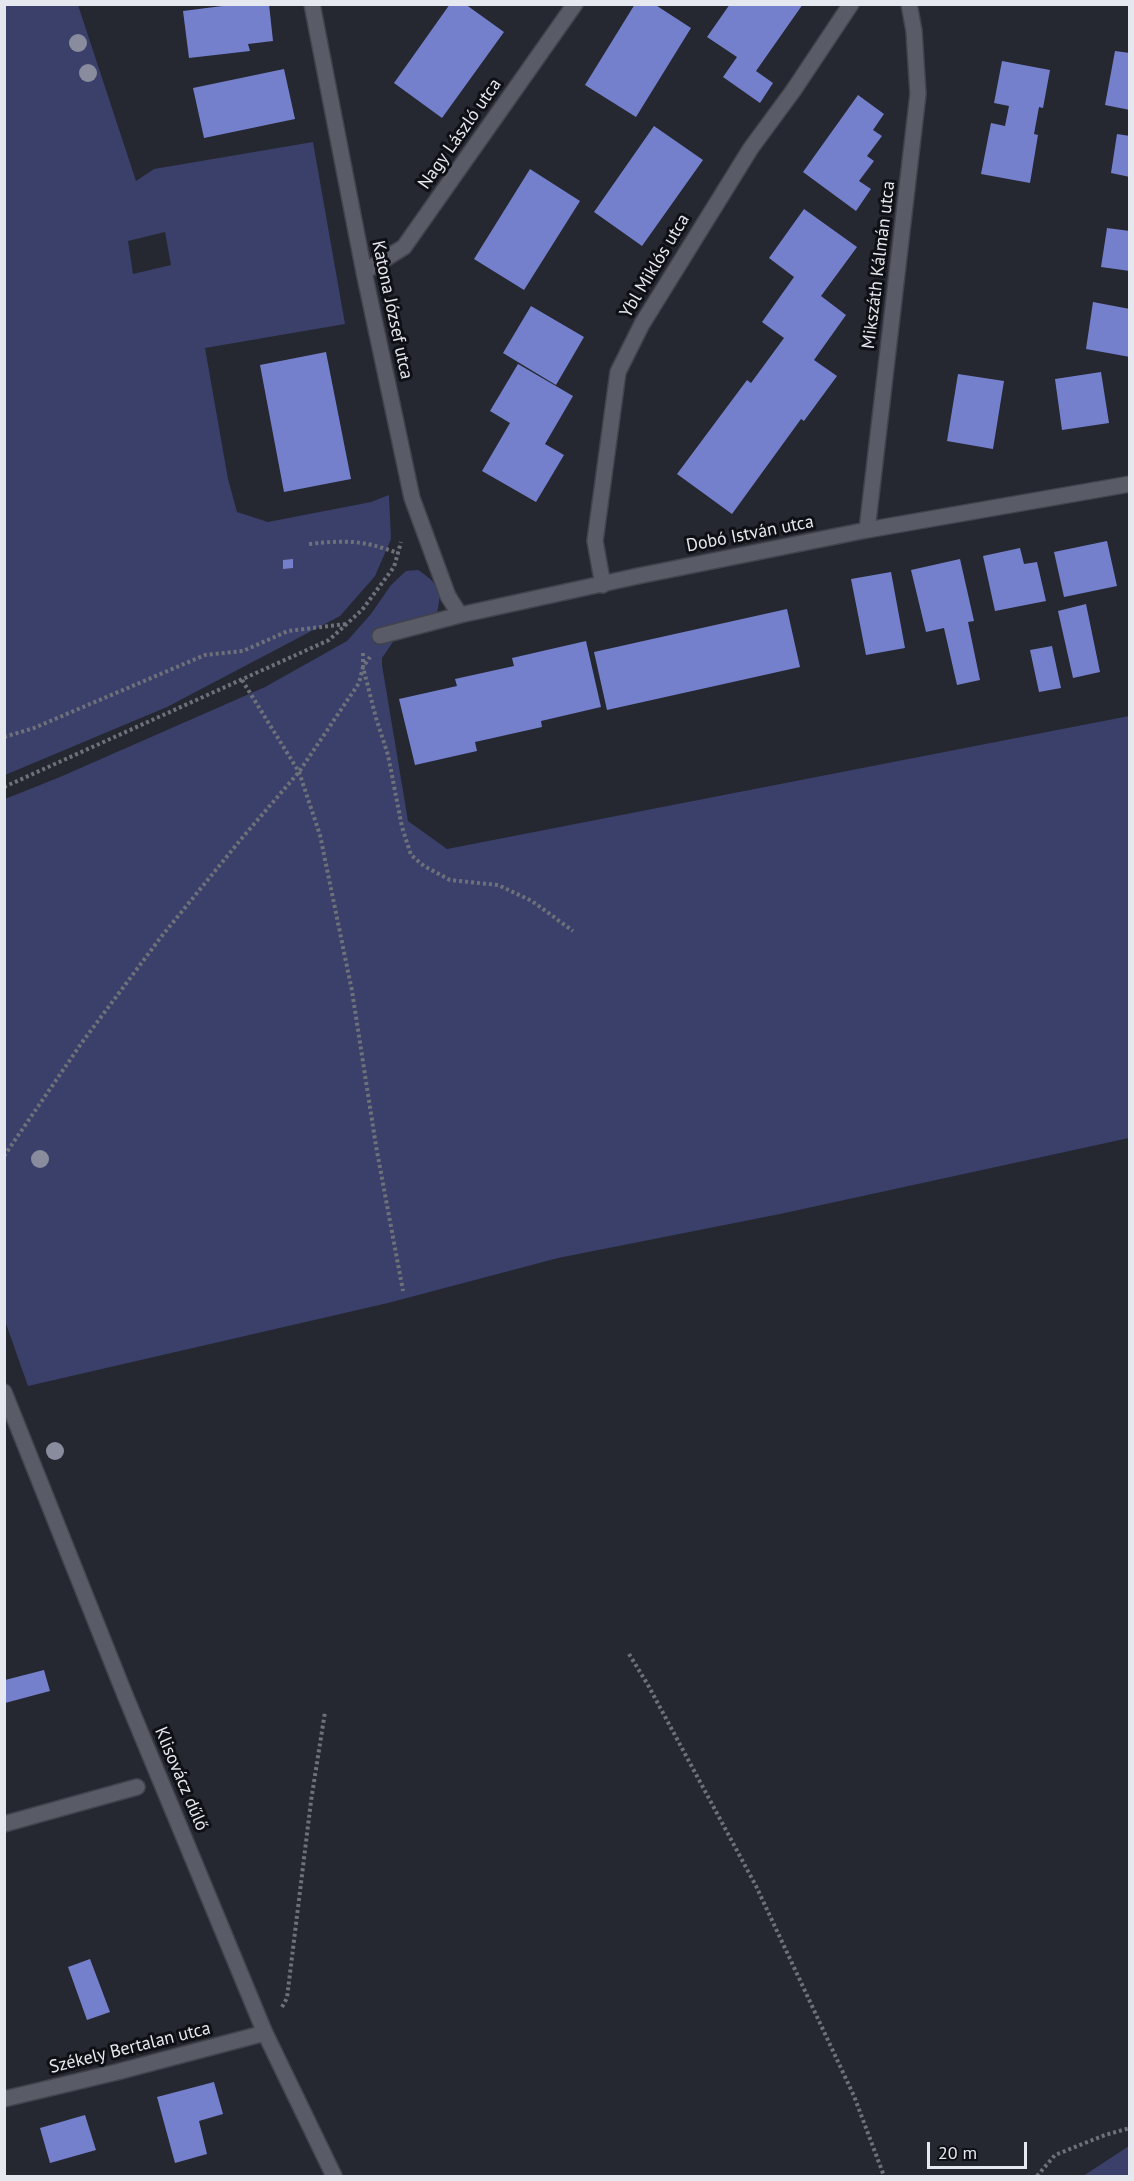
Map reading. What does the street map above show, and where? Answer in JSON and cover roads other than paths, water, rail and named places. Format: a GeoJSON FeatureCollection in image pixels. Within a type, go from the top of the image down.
{"type":"FeatureCollection","features":[{"type":"Feature","properties":{"kind":"street","name":"Katona József utca"},"geometry":{"type":"LineString","coordinates":[[312,4],[364,272],[412,498],[448,596],[460,615]]}},
{"type":"Feature","properties":{"kind":"street","name":"Nagy László utca"},"geometry":{"type":"LineString","coordinates":[[364,272],[404,248],[575,4]]}},
{"type":"Feature","properties":{"kind":"street","name":"Ybl Miklós utca"},"geometry":{"type":"LineString","coordinates":[[603,585],[595,541],[618,372],[642,324],[751,148],[793,92],[851,4]]}},
{"type":"Feature","properties":{"kind":"street","name":"Mikszáth Kálmán utca"},"geometry":{"type":"LineString","coordinates":[[867,530],[918,94],[914,32],[909,4]]}},
{"type":"Feature","properties":{"kind":"street","name":"Dobó István utca"},"geometry":{"type":"LineString","coordinates":[[380,636],[460,615],[638,576],[867,530],[1130,484]]}},
{"type":"Feature","properties":{"kind":"street","name":"Klisovácz dűlő"},"geometry":{"type":"LineString","coordinates":[[4,1392],[125,1695],[265,2033],[334,2176]]}},
{"type":"Feature","properties":{"kind":"street"},"geometry":{"type":"LineString","coordinates":[[4,1824],[137,1788]]}},
{"type":"Feature","properties":{"kind":"street","name":"Székely Bertalan utca"},"geometry":{"type":"LineString","coordinates":[[4,2099],[265,2033]]}}]}
